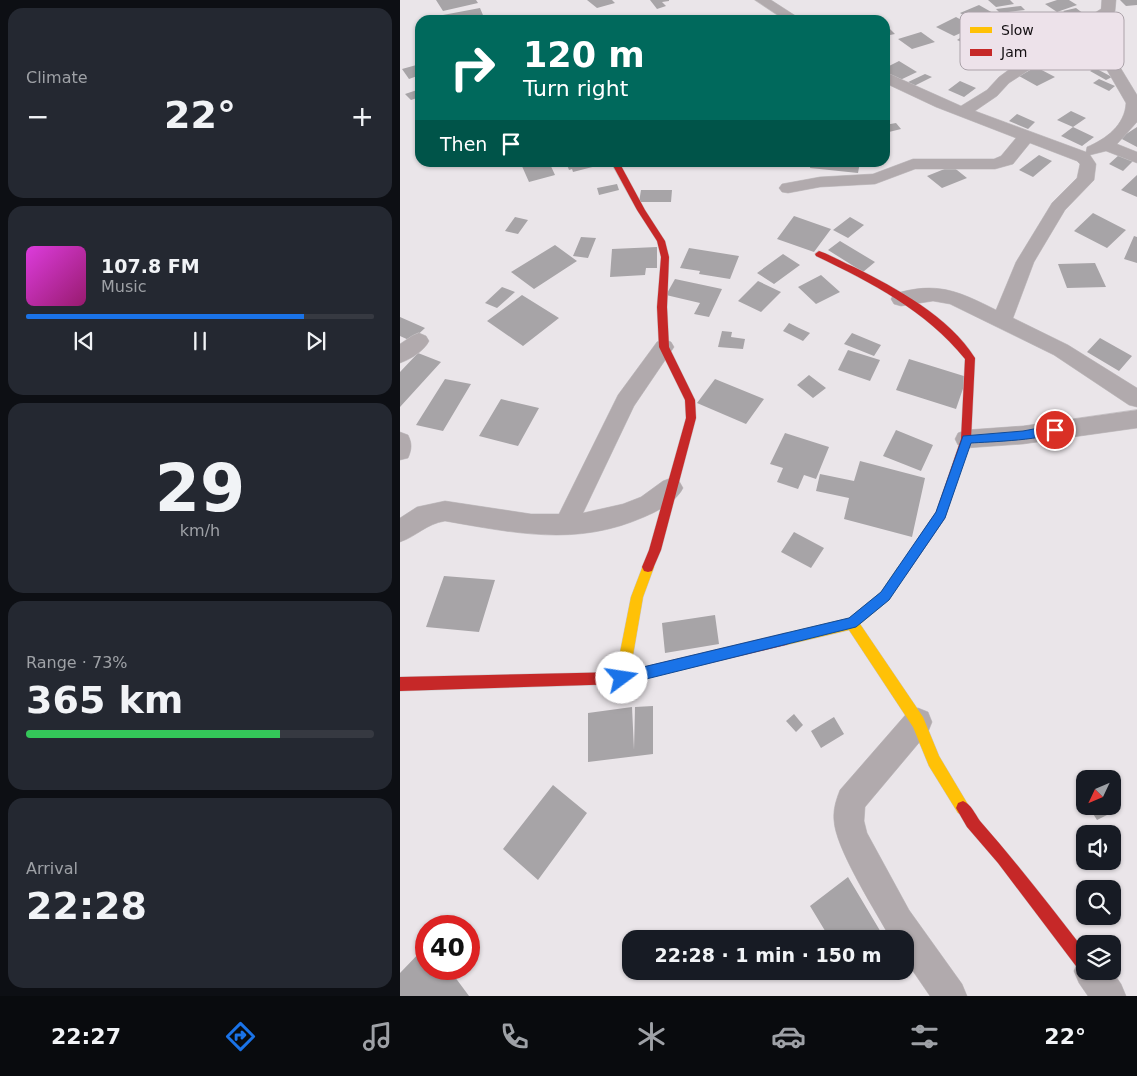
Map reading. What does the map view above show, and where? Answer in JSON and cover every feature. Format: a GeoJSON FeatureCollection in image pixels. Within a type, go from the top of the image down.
{"type":"FeatureCollection","features":[{"type":"Feature","properties":{"kind":"street"},"geometry":{"type":"LineString","coordinates":[[762,0],[787,15]]}},
{"type":"Feature","properties":{"kind":"street"},"geometry":{"type":"LineString","coordinates":[[1107,12],[1109,0]]}},
{"type":"Feature","properties":{"kind":"street"},"geometry":{"type":"LineString","coordinates":[[962,112],[992,93],[1004,80],[1018,70]]}},
{"type":"Feature","properties":{"kind":"street"},"geometry":{"type":"LineString","coordinates":[[1083,157],[1106,145],[1127,126],[1134,110],[1134,104],[1114,70]]}},
{"type":"Feature","properties":{"kind":"street"},"geometry":{"type":"LineString","coordinates":[[890,79],[962,112],[1083,157],[1088,164],[1085,180],[1058,207],[1036,243],[1022,269],[1002,320]]}},
{"type":"Feature","properties":{"kind":"street"},"geometry":{"type":"LineString","coordinates":[[788,188],[820,182],[875,179],[913,164],[995,164],[1007,160],[1027,135]]}},
{"type":"Feature","properties":{"kind":"street"},"geometry":{"type":"LineString","coordinates":[[1106,145],[1137,158]]}},
{"type":"Feature","properties":{"kind":"street"},"geometry":{"type":"LineString","coordinates":[[618,167],[641,210],[661,241],[666,257],[662,307],[664,347],[690,400],[692,418],[655,550],[637,597],[622,678]]}},
{"type":"Feature","properties":{"kind":"street"},"geometry":{"type":"LineString","coordinates":[[400,684],[622,678],[852,623],[885,596],[941,514],[966,439],[970,358],[951,334],[927,315],[861,275],[819,254]]}},
{"type":"Feature","properties":{"kind":"street"},"geometry":{"type":"LineString","coordinates":[[901,299],[933,294],[955,298],[967,306],[1002,320],[1061,350],[1137,399]]}},
{"type":"Feature","properties":{"kind":"street"},"geometry":{"type":"LineString","coordinates":[[400,355],[419,341]]}},
{"type":"Feature","properties":{"kind":"street"},"geometry":{"type":"LineString","coordinates":[[566,524],[626,402],[664,347]]}},
{"type":"Feature","properties":{"kind":"street"},"geometry":{"type":"LineString","coordinates":[[966,439],[1023,435],[1137,419]]}},
{"type":"Feature","properties":{"kind":"street"},"geometry":{"type":"LineString","coordinates":[[400,441],[400,451]]}},
{"type":"Feature","properties":{"kind":"street"},"geometry":{"type":"LineString","coordinates":[[400,531],[426,514],[445,511],[531,525],[588,524],[626,514],[649,504],[671,488]]}},
{"type":"Feature","properties":{"kind":"street"},"geometry":{"type":"LineString","coordinates":[[852,623],[918,722],[934,761],[972,822],[1003,858],[1076,952]]}},
{"type":"Feature","properties":{"kind":"street"},"geometry":{"type":"LineString","coordinates":[[918,722],[851,801],[850,820],[853,838],[898,920],[950,996]]}},
{"type":"Feature","properties":{"kind":"street"},"geometry":{"type":"LineString","coordinates":[[1097,980],[1109,996]]}},
{"type":"Feature","properties":{"kind":"building"},"geometry":{"type":"Polygon","coordinates":[[[436,0],[476,0],[478,3],[443,11],[436,0]]]}},
{"type":"Feature","properties":{"kind":"building"},"geometry":{"type":"Polygon","coordinates":[[[587,0],[612,0],[615,3],[597,8],[587,0]]]}},
{"type":"Feature","properties":{"kind":"building"},"geometry":{"type":"Polygon","coordinates":[[[650,0],[669,1],[662,2],[666,6],[657,9],[650,0]]]}},
{"type":"Feature","properties":{"kind":"building"},"geometry":{"type":"Polygon","coordinates":[[[988,0],[1010,0],[1014,4],[996,7],[988,0]]]}},
{"type":"Feature","properties":{"kind":"building"},"geometry":{"type":"Polygon","coordinates":[[[1057,0],[1069,0],[1077,5],[1057,12],[1045,4],[1057,0]]]}},
{"type":"Feature","properties":{"kind":"building"},"geometry":{"type":"Polygon","coordinates":[[[1120,0],[1137,0],[1137,5],[1126,6],[1120,0]]]}},
{"type":"Feature","properties":{"kind":"building"},"geometry":{"type":"Polygon","coordinates":[[[979,5],[991,12],[962,12],[979,5]]]}},
{"type":"Feature","properties":{"kind":"building"},"geometry":{"type":"Polygon","coordinates":[[[1021,6],[1025,10],[999,12],[996,9],[1021,6]]]}},
{"type":"Feature","properties":{"kind":"building"},"geometry":{"type":"Polygon","coordinates":[[[480,8],[483,15],[443,15],[480,8]]]}},
{"type":"Feature","properties":{"kind":"building"},"geometry":{"type":"Polygon","coordinates":[[[1076,8],[1081,12],[1064,12],[1063,11],[1076,8]]]}},
{"type":"Feature","properties":{"kind":"building"},"geometry":{"type":"Polygon","coordinates":[[[956,17],[960,19],[960,33],[954,36],[936,27],[956,17]]]}},
{"type":"Feature","properties":{"kind":"building"},"geometry":{"type":"Polygon","coordinates":[[[921,32],[935,42],[912,49],[898,39],[921,32]]]}},
{"type":"Feature","properties":{"kind":"building"},"geometry":{"type":"Polygon","coordinates":[[[899,61],[917,72],[898,81],[890,76],[890,66],[899,61]]]}},
{"type":"Feature","properties":{"kind":"building"},"geometry":{"type":"Polygon","coordinates":[[[415,65],[415,77],[409,79],[402,69],[415,65]]]}},
{"type":"Feature","properties":{"kind":"building"},"geometry":{"type":"Polygon","coordinates":[[[1030,70],[1042,70],[1055,77],[1037,86],[1019,76],[1030,70]]]}},
{"type":"Feature","properties":{"kind":"building"},"geometry":{"type":"Polygon","coordinates":[[[1099,70],[1112,77],[1106,80],[1090,71],[1099,70]]]}},
{"type":"Feature","properties":{"kind":"building"},"geometry":{"type":"Polygon","coordinates":[[[925,74],[932,77],[912,87],[906,83],[925,74]]]}},
{"type":"Feature","properties":{"kind":"building"},"geometry":{"type":"Polygon","coordinates":[[[1099,79],[1115,86],[1109,91],[1093,83],[1099,79]]]}},
{"type":"Feature","properties":{"kind":"building"},"geometry":{"type":"Polygon","coordinates":[[[960,81],[976,88],[964,97],[948,90],[960,81]]]}},
{"type":"Feature","properties":{"kind":"building"},"geometry":{"type":"Polygon","coordinates":[[[415,91],[415,99],[411,100],[405,94],[415,91]]]}},
{"type":"Feature","properties":{"kind":"building"},"geometry":{"type":"Polygon","coordinates":[[[1071,111],[1086,118],[1073,127],[1057,120],[1071,111]]]}},
{"type":"Feature","properties":{"kind":"building"},"geometry":{"type":"Polygon","coordinates":[[[1017,114],[1035,122],[1028,129],[1009,121],[1017,114]]]}},
{"type":"Feature","properties":{"kind":"building"},"geometry":{"type":"Polygon","coordinates":[[[896,123],[901,129],[890,132],[890,124],[896,123]]]}},
{"type":"Feature","properties":{"kind":"building"},"geometry":{"type":"Polygon","coordinates":[[[1073,127],[1094,137],[1082,146],[1061,136],[1073,127]]]}},
{"type":"Feature","properties":{"kind":"building"},"geometry":{"type":"Polygon","coordinates":[[[1137,127],[1137,147],[1120,138],[1137,127]]]}},
{"type":"Feature","properties":{"kind":"building"},"geometry":{"type":"Polygon","coordinates":[[[1039,155],[1052,161],[1033,177],[1019,170],[1039,155]]]}},
{"type":"Feature","properties":{"kind":"building"},"geometry":{"type":"Polygon","coordinates":[[[1119,155],[1133,161],[1123,171],[1109,164],[1119,155]]]}},
{"type":"Feature","properties":{"kind":"building"},"geometry":{"type":"Polygon","coordinates":[[[952,166],[967,178],[942,188],[927,176],[952,166]]]}},
{"type":"Feature","properties":{"kind":"building"},"geometry":{"type":"Polygon","coordinates":[[[522,167],[551,167],[555,175],[529,182],[522,167]]]}},
{"type":"Feature","properties":{"kind":"building"},"geometry":{"type":"Polygon","coordinates":[[[568,167],[592,167],[573,172],[572,169],[569,170],[568,167]]]}},
{"type":"Feature","properties":{"kind":"building"},"geometry":{"type":"Polygon","coordinates":[[[810,167],[859,167],[858,173],[810,167]]]}},
{"type":"Feature","properties":{"kind":"building"},"geometry":{"type":"Polygon","coordinates":[[[1137,175],[1137,197],[1121,190],[1137,175]]]}},
{"type":"Feature","properties":{"kind":"building"},"geometry":{"type":"Polygon","coordinates":[[[617,184],[619,190],[599,195],[597,188],[617,184]]]}},
{"type":"Feature","properties":{"kind":"building"},"geometry":{"type":"Polygon","coordinates":[[[641,190],[672,190],[671,202],[639,202],[641,190]]]}},
{"type":"Feature","properties":{"kind":"building"},"geometry":{"type":"Polygon","coordinates":[[[1093,213],[1126,230],[1107,248],[1074,231],[1093,213]]]}},
{"type":"Feature","properties":{"kind":"building"},"geometry":{"type":"Polygon","coordinates":[[[794,216],[831,229],[814,252],[777,239],[794,216]]]}},
{"type":"Feature","properties":{"kind":"building"},"geometry":{"type":"Polygon","coordinates":[[[515,217],[528,220],[518,234],[505,231],[515,217]]]}},
{"type":"Feature","properties":{"kind":"building"},"geometry":{"type":"Polygon","coordinates":[[[850,217],[864,225],[848,238],[833,230],[850,217]]]}},
{"type":"Feature","properties":{"kind":"building"},"geometry":{"type":"Polygon","coordinates":[[[1134,236],[1137,237],[1137,263],[1124,259],[1134,236]]]}},
{"type":"Feature","properties":{"kind":"building"},"geometry":{"type":"Polygon","coordinates":[[[581,237],[596,238],[588,258],[573,256],[581,237]]]}},
{"type":"Feature","properties":{"kind":"building"},"geometry":{"type":"Polygon","coordinates":[[[840,241],[875,262],[863,272],[828,250],[840,241]]]}},
{"type":"Feature","properties":{"kind":"building"},"geometry":{"type":"Polygon","coordinates":[[[555,245],[577,261],[534,289],[511,272],[555,245]]]}},
{"type":"Feature","properties":{"kind":"building"},"geometry":{"type":"Polygon","coordinates":[[[657,247],[657,268],[646,268],[645,275],[610,277],[612,249],[657,247]]]}},
{"type":"Feature","properties":{"kind":"building"},"geometry":{"type":"Polygon","coordinates":[[[689,248],[739,256],[730,279],[699,274],[700,271],[680,268],[689,248]]]}},
{"type":"Feature","properties":{"kind":"building"},"geometry":{"type":"Polygon","coordinates":[[[783,254],[800,265],[774,284],[757,273],[783,254]]]}},
{"type":"Feature","properties":{"kind":"building"},"geometry":{"type":"Polygon","coordinates":[[[1095,263],[1106,287],[1067,288],[1058,264],[1095,263]]]}},
{"type":"Feature","properties":{"kind":"building"},"geometry":{"type":"Polygon","coordinates":[[[821,275],[840,292],[816,304],[798,287],[821,275]]]}},
{"type":"Feature","properties":{"kind":"building"},"geometry":{"type":"Polygon","coordinates":[[[675,279],[722,289],[709,317],[694,314],[700,303],[666,295],[675,279]]]}},
{"type":"Feature","properties":{"kind":"building"},"geometry":{"type":"Polygon","coordinates":[[[758,281],[781,292],[761,312],[738,301],[758,281]]]}},
{"type":"Feature","properties":{"kind":"building"},"geometry":{"type":"Polygon","coordinates":[[[502,287],[515,292],[497,308],[485,303],[502,287]]]}},
{"type":"Feature","properties":{"kind":"building"},"geometry":{"type":"Polygon","coordinates":[[[522,295],[559,318],[523,346],[487,321],[522,295]]]}},
{"type":"Feature","properties":{"kind":"building"},"geometry":{"type":"Polygon","coordinates":[[[400,317],[425,328],[411,341],[400,336],[400,317]]]}},
{"type":"Feature","properties":{"kind":"building"},"geometry":{"type":"Polygon","coordinates":[[[789,323],[810,333],[803,341],[783,331],[789,323]]]}},
{"type":"Feature","properties":{"kind":"building"},"geometry":{"type":"Polygon","coordinates":[[[722,331],[732,332],[731,337],[745,339],[743,349],[718,347],[722,331]]]}},
{"type":"Feature","properties":{"kind":"building"},"geometry":{"type":"Polygon","coordinates":[[[852,333],[881,345],[874,356],[844,344],[852,333]]]}},
{"type":"Feature","properties":{"kind":"building"},"geometry":{"type":"Polygon","coordinates":[[[1100,338],[1132,356],[1119,371],[1087,352],[1100,338]]]}},
{"type":"Feature","properties":{"kind":"building"},"geometry":{"type":"Polygon","coordinates":[[[848,350],[880,360],[870,381],[838,370],[848,350]]]}},
{"type":"Feature","properties":{"kind":"building"},"geometry":{"type":"Polygon","coordinates":[[[418,353],[441,362],[400,407],[400,372],[418,353]]]}},
{"type":"Feature","properties":{"kind":"building"},"geometry":{"type":"Polygon","coordinates":[[[909,359],[967,377],[956,409],[896,390],[909,359]]]}},
{"type":"Feature","properties":{"kind":"building"},"geometry":{"type":"Polygon","coordinates":[[[809,375],[826,388],[813,398],[797,385],[809,375]]]}},
{"type":"Feature","properties":{"kind":"building"},"geometry":{"type":"Polygon","coordinates":[[[445,379],[471,384],[443,431],[416,425],[445,379]]]}},
{"type":"Feature","properties":{"kind":"building"},"geometry":{"type":"Polygon","coordinates":[[[715,379],[764,399],[746,424],[697,403],[715,379]]]}},
{"type":"Feature","properties":{"kind":"building"},"geometry":{"type":"Polygon","coordinates":[[[501,399],[539,408],[518,446],[479,436],[501,399]]]}},
{"type":"Feature","properties":{"kind":"building"},"geometry":{"type":"Polygon","coordinates":[[[896,430],[933,445],[921,471],[883,456],[896,430]]]}},
{"type":"Feature","properties":{"kind":"building"},"geometry":{"type":"Polygon","coordinates":[[[785,433],[829,447],[816,479],[804,475],[798,489],[777,482],[783,468],[770,464],[785,433]]]}},
{"type":"Feature","properties":{"kind":"building"},"geometry":{"type":"Polygon","coordinates":[[[860,461],[925,478],[912,537],[844,519],[849,498],[816,491],[820,474],[854,481],[860,461]]]}},
{"type":"Feature","properties":{"kind":"building"},"geometry":{"type":"Polygon","coordinates":[[[794,532],[824,548],[811,568],[781,552],[794,532]]]}},
{"type":"Feature","properties":{"kind":"building"},"geometry":{"type":"Polygon","coordinates":[[[444,576],[495,580],[479,632],[426,627],[444,576]]]}},
{"type":"Feature","properties":{"kind":"building"},"geometry":{"type":"Polygon","coordinates":[[[715,615],[719,644],[665,653],[662,623],[715,615]]]}},
{"type":"Feature","properties":{"kind":"building"},"geometry":{"type":"Polygon","coordinates":[[[653,706],[653,754],[588,762],[588,713],[632,707],[634,750],[635,707],[653,706]]]}},
{"type":"Feature","properties":{"kind":"building"},"geometry":{"type":"Polygon","coordinates":[[[794,714],[803,725],[796,732],[786,721],[794,714]]]}},
{"type":"Feature","properties":{"kind":"building"},"geometry":{"type":"Polygon","coordinates":[[[834,717],[844,734],[821,748],[811,731],[834,717]]]}},
{"type":"Feature","properties":{"kind":"building"},"geometry":{"type":"Polygon","coordinates":[[[553,785],[587,813],[538,880],[503,849],[553,785]]]}},
{"type":"Feature","properties":{"kind":"building"},"geometry":{"type":"Polygon","coordinates":[[[1094,815],[1107,815],[1097,820],[1094,815]]]}},
{"type":"Feature","properties":{"kind":"building"},"geometry":{"type":"Polygon","coordinates":[[[848,877],[880,930],[825,930],[810,906],[848,877]]]}},
{"type":"Feature","properties":{"kind":"building"},"geometry":{"type":"Polygon","coordinates":[[[415,957],[415,980],[457,980],[469,996],[400,996],[400,973],[415,957]]]}},
{"type":"Feature","properties":{"kind":"traffic: slow"},"geometry":{"type":"LineString","coordinates":[[622,678],[637,597],[648,567]]}},
{"type":"Feature","properties":{"kind":"traffic: slow"},"geometry":{"type":"LineString","coordinates":[[852,623],[885,596],[902,571]]}},
{"type":"Feature","properties":{"kind":"traffic: slow"},"geometry":{"type":"LineString","coordinates":[[786,639],[852,623],[918,722],[934,761],[963,808]]}},
{"type":"Feature","properties":{"kind":"traffic: jam"},"geometry":{"type":"LineString","coordinates":[[618,167],[641,210],[661,241],[665,257],[662,307],[664,347],[690,400],[691,418],[655,550],[648,567]]}},
{"type":"Feature","properties":{"kind":"traffic: jam"},"geometry":{"type":"LineString","coordinates":[[819,254],[881,285],[920,310],[955,340],[970,358],[966,439],[941,514],[902,571]]}},
{"type":"Feature","properties":{"kind":"traffic: jam"},"geometry":{"type":"LineString","coordinates":[[400,684],[622,678],[786,639]]}},
{"type":"Feature","properties":{"kind":"traffic: jam"},"geometry":{"type":"LineString","coordinates":[[963,808],[972,822],[1003,858],[1076,952]]}},
{"type":"Feature","properties":{"kind":"route"},"geometry":{"type":"LineString","coordinates":[[622,678],[852,623],[885,596],[941,514],[966,439],[1023,435],[1055,430]]}}]}
